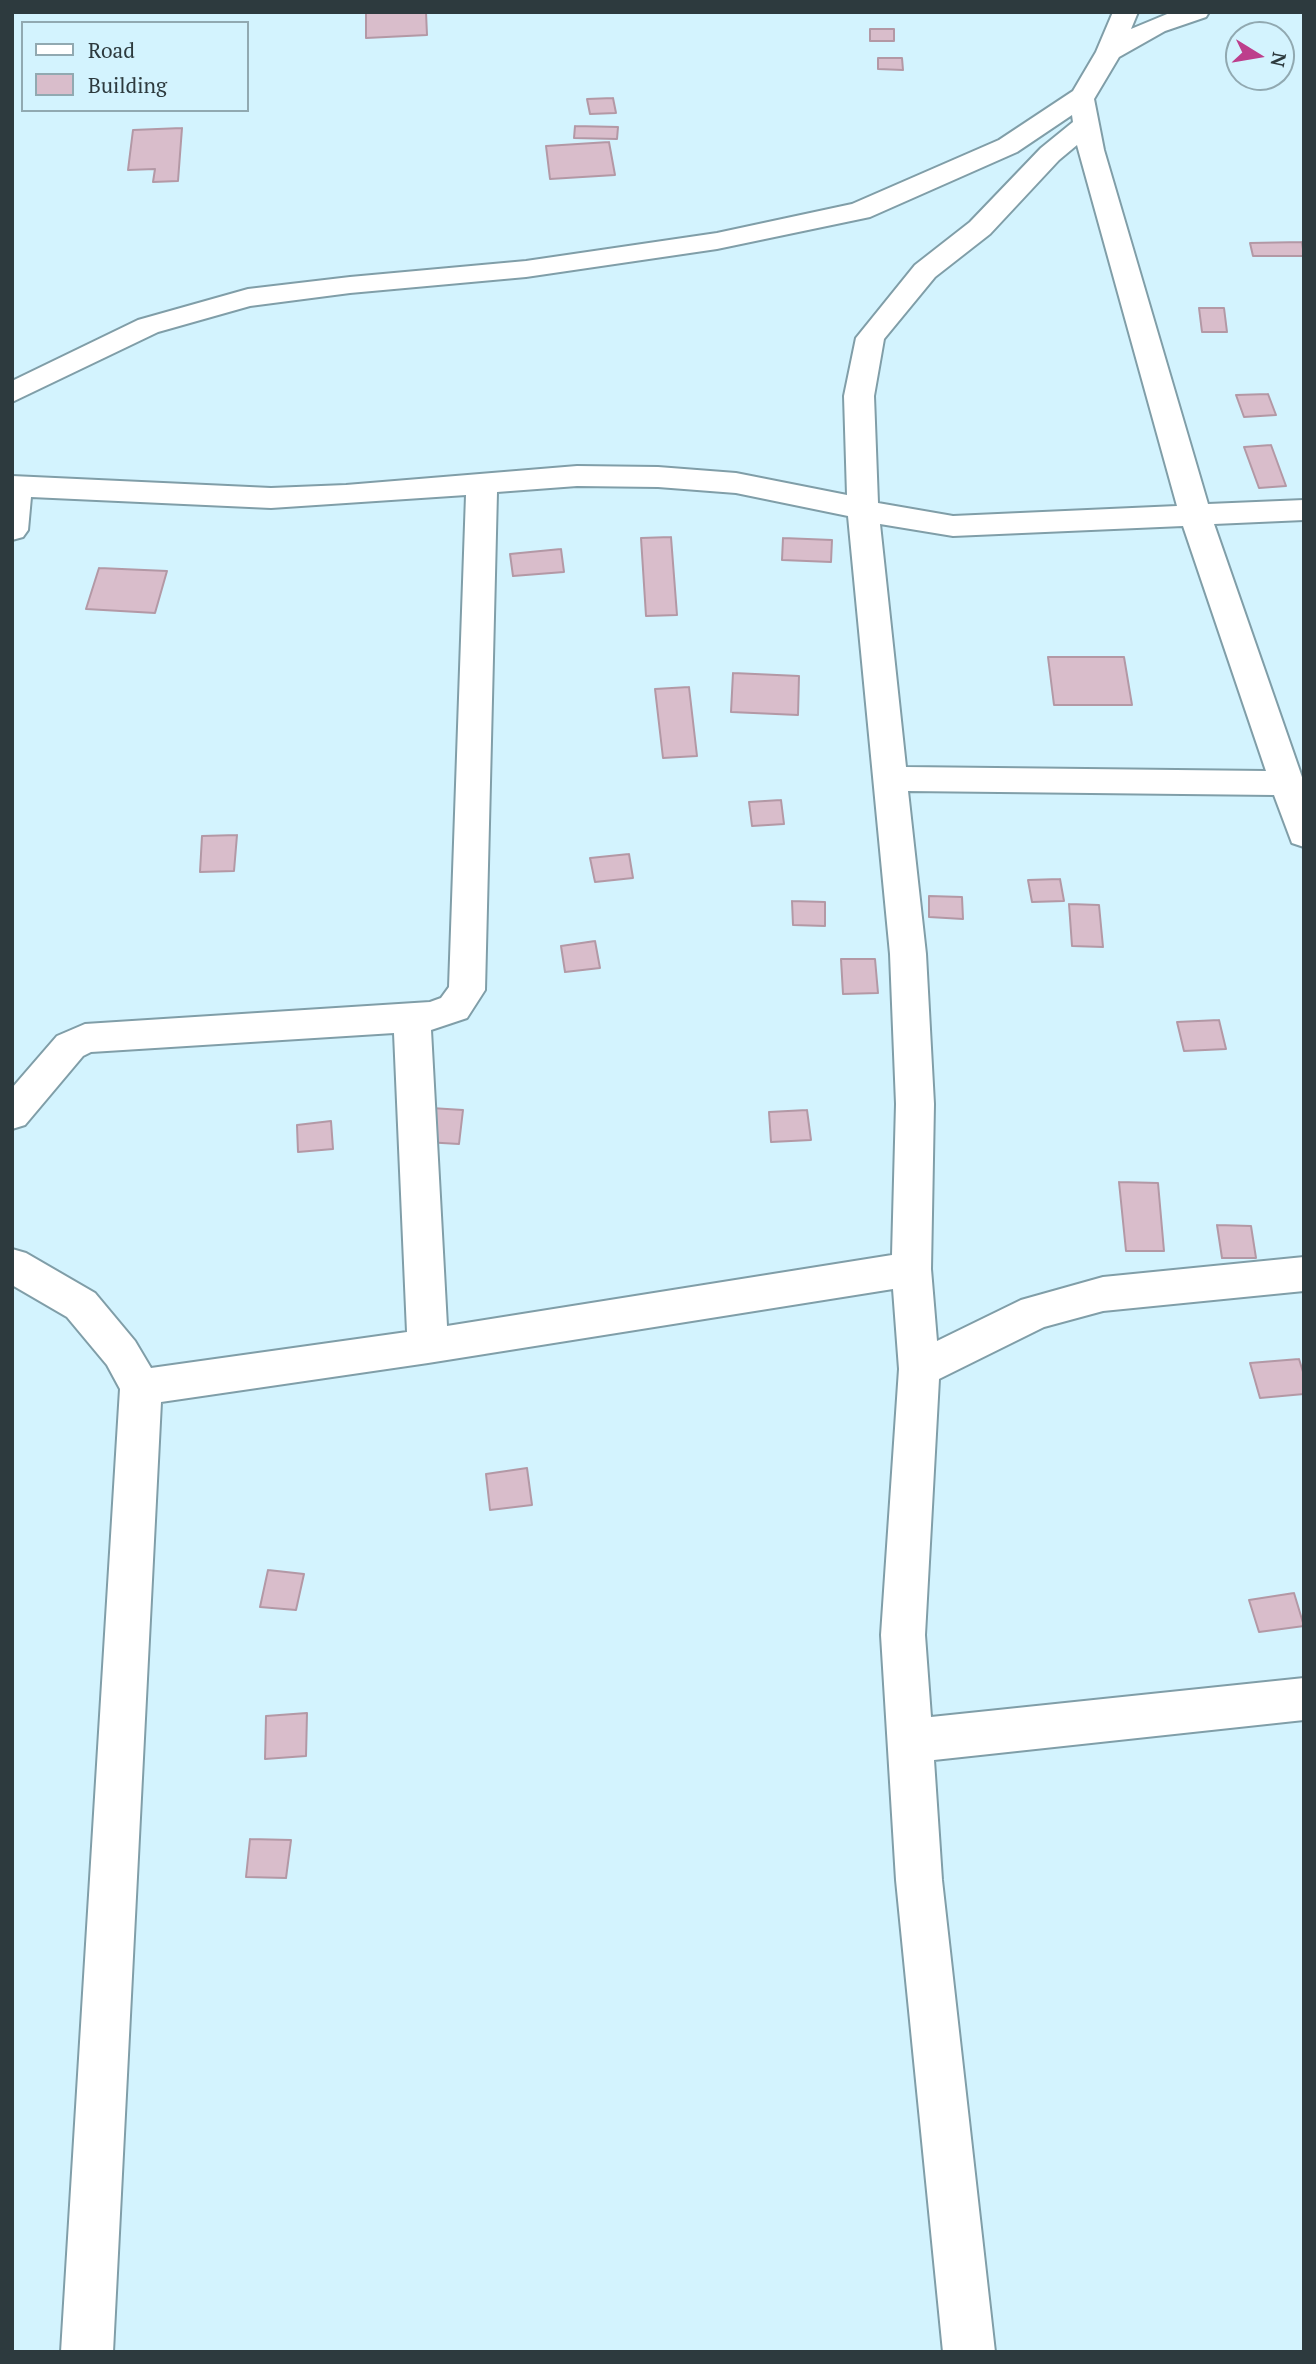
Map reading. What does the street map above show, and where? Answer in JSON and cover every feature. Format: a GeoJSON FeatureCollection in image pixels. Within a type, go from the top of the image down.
{"type":"FeatureCollection","features":[{"type":"Feature","properties":{"kind":"street"},"geometry":{"type":"LineString","coordinates":[[12,393],[148,326],[248,298],[350,285],[526,269],[717,241],[860,211],[1008,146],[1083,96],[1109,52],[1126,12]]}},
{"type":"Feature","properties":{"kind":"street"},"geometry":{"type":"LineString","coordinates":[[1109,52],[1156,26],[1197,12]]}},
{"type":"Feature","properties":{"kind":"street"},"geometry":{"type":"LineString","coordinates":[[1083,96],[1086,125],[1195,514],[1304,834]]}},
{"type":"Feature","properties":{"kind":"street"},"geometry":{"type":"LineString","coordinates":[[969,2352],[919,1880],[903,1635],[919,1369],[911,1269],[914,1077],[908,954],[863,511],[859,396],[870,338],[925,271],[980,228],[1050,154],[1086,125]]}},
{"type":"Feature","properties":{"kind":"street"},"geometry":{"type":"LineString","coordinates":[[12,530],[15,486],[271,498],[346,495],[577,476],[658,477],[736,483],[806,495],[863,511],[953,526],[1304,510]]}},
{"type":"Feature","properties":{"kind":"street"},"geometry":{"type":"LineString","coordinates":[[12,1114],[70,1046],[85,1038],[430,1016],[454,1008],[467,990],[482,483]]}},
{"type":"Feature","properties":{"kind":"street"},"geometry":{"type":"LineString","coordinates":[[890,779],[1286,783]]}},
{"type":"Feature","properties":{"kind":"street"},"geometry":{"type":"LineString","coordinates":[[412,1017],[428,1346]]}},
{"type":"Feature","properties":{"kind":"street"},"geometry":{"type":"LineString","coordinates":[[12,1265],[81,1305],[121,1353],[141,1387],[87,2352]]}},
{"type":"Feature","properties":{"kind":"street"},"geometry":{"type":"LineString","coordinates":[[141,1387],[428,1346],[911,1269]]}},
{"type":"Feature","properties":{"kind":"street"},"geometry":{"type":"LineString","coordinates":[[919,1369],[1035,1312],[1103,1294],[1304,1274]]}},
{"type":"Feature","properties":{"kind":"street"},"geometry":{"type":"LineString","coordinates":[[909,1741],[1304,1699]]}},
{"type":"Feature","properties":{"kind":"building"},"geometry":{"type":"Polygon","coordinates":[[[366,12],[426,12],[427,35],[366,38],[366,12]]]}},
{"type":"Feature","properties":{"kind":"building"},"geometry":{"type":"Polygon","coordinates":[[[870,29],[894,29],[894,41],[870,41],[870,29]]]}},
{"type":"Feature","properties":{"kind":"building"},"geometry":{"type":"Polygon","coordinates":[[[878,58],[902,58],[903,70],[878,69],[878,58]]]}},
{"type":"Feature","properties":{"kind":"building"},"geometry":{"type":"Polygon","coordinates":[[[613,98],[616,113],[590,114],[587,99],[613,98]]]}},
{"type":"Feature","properties":{"kind":"building"},"geometry":{"type":"Polygon","coordinates":[[[575,126],[618,127],[617,139],[574,138],[575,126]]]}},
{"type":"Feature","properties":{"kind":"building"},"geometry":{"type":"Polygon","coordinates":[[[182,128],[178,181],[153,182],[155,169],[128,170],[133,130],[182,128]]]}},
{"type":"Feature","properties":{"kind":"building"},"geometry":{"type":"Polygon","coordinates":[[[609,142],[615,175],[550,179],[546,146],[609,142]]]}},
{"type":"Feature","properties":{"kind":"building"},"geometry":{"type":"Polygon","coordinates":[[[1302,242],[1304,256],[1253,256],[1250,243],[1302,242]]]}},
{"type":"Feature","properties":{"kind":"building"},"geometry":{"type":"Polygon","coordinates":[[[1199,308],[1224,308],[1227,332],[1202,332],[1199,308]]]}},
{"type":"Feature","properties":{"kind":"building"},"geometry":{"type":"Polygon","coordinates":[[[1268,394],[1276,415],[1244,417],[1236,395],[1268,394]]]}},
{"type":"Feature","properties":{"kind":"building"},"geometry":{"type":"Polygon","coordinates":[[[1271,445],[1286,486],[1259,488],[1244,447],[1271,445]]]}},
{"type":"Feature","properties":{"kind":"building"},"geometry":{"type":"Polygon","coordinates":[[[671,537],[677,615],[646,616],[641,538],[671,537]]]}},
{"type":"Feature","properties":{"kind":"building"},"geometry":{"type":"Polygon","coordinates":[[[783,538],[832,540],[831,562],[782,560],[783,538]]]}},
{"type":"Feature","properties":{"kind":"building"},"geometry":{"type":"Polygon","coordinates":[[[561,549],[564,572],[513,576],[510,554],[561,549]]]}},
{"type":"Feature","properties":{"kind":"building"},"geometry":{"type":"Polygon","coordinates":[[[99,568],[167,571],[155,613],[86,609],[99,568]]]}},
{"type":"Feature","properties":{"kind":"building"},"geometry":{"type":"Polygon","coordinates":[[[1048,657],[1124,657],[1132,705],[1054,705],[1048,657]]]}},
{"type":"Feature","properties":{"kind":"building"},"geometry":{"type":"Polygon","coordinates":[[[733,673],[799,676],[798,715],[731,712],[733,673]]]}},
{"type":"Feature","properties":{"kind":"building"},"geometry":{"type":"Polygon","coordinates":[[[689,687],[697,756],[663,758],[655,689],[689,687]]]}},
{"type":"Feature","properties":{"kind":"building"},"geometry":{"type":"Polygon","coordinates":[[[781,800],[784,824],[752,826],[749,802],[781,800]]]}},
{"type":"Feature","properties":{"kind":"building"},"geometry":{"type":"Polygon","coordinates":[[[237,835],[234,871],[200,872],[202,836],[237,835]]]}},
{"type":"Feature","properties":{"kind":"building"},"geometry":{"type":"Polygon","coordinates":[[[629,854],[633,878],[595,882],[590,858],[629,854]]]}},
{"type":"Feature","properties":{"kind":"building"},"geometry":{"type":"Polygon","coordinates":[[[1060,879],[1064,901],[1032,902],[1028,880],[1060,879]]]}},
{"type":"Feature","properties":{"kind":"building"},"geometry":{"type":"Polygon","coordinates":[[[929,896],[962,897],[963,919],[929,917],[929,896]]]}},
{"type":"Feature","properties":{"kind":"building"},"geometry":{"type":"Polygon","coordinates":[[[792,901],[825,902],[825,926],[793,925],[792,901]]]}},
{"type":"Feature","properties":{"kind":"building"},"geometry":{"type":"Polygon","coordinates":[[[1069,904],[1099,905],[1103,947],[1072,946],[1069,904]]]}},
{"type":"Feature","properties":{"kind":"building"},"geometry":{"type":"Polygon","coordinates":[[[595,941],[600,968],[565,972],[561,946],[595,941]]]}},
{"type":"Feature","properties":{"kind":"building"},"geometry":{"type":"Polygon","coordinates":[[[841,959],[875,959],[878,993],[843,994],[841,959]]]}},
{"type":"Feature","properties":{"kind":"building"},"geometry":{"type":"Polygon","coordinates":[[[1219,1020],[1226,1049],[1184,1051],[1177,1022],[1219,1020]]]}},
{"type":"Feature","properties":{"kind":"building"},"geometry":{"type":"Polygon","coordinates":[[[431,1108],[463,1110],[459,1144],[425,1142],[431,1108]]]}},
{"type":"Feature","properties":{"kind":"building"},"geometry":{"type":"Polygon","coordinates":[[[807,1110],[811,1140],[771,1142],[769,1112],[807,1110]]]}},
{"type":"Feature","properties":{"kind":"building"},"geometry":{"type":"Polygon","coordinates":[[[331,1121],[333,1149],[298,1152],[297,1125],[331,1121]]]}},
{"type":"Feature","properties":{"kind":"building"},"geometry":{"type":"Polygon","coordinates":[[[1119,1182],[1158,1183],[1164,1251],[1126,1251],[1119,1182]]]}},
{"type":"Feature","properties":{"kind":"building"},"geometry":{"type":"Polygon","coordinates":[[[1217,1225],[1251,1226],[1256,1258],[1222,1258],[1217,1225]]]}},
{"type":"Feature","properties":{"kind":"building"},"geometry":{"type":"Polygon","coordinates":[[[1299,1359],[1304,1375],[1304,1394],[1260,1398],[1250,1363],[1299,1359]]]}},
{"type":"Feature","properties":{"kind":"building"},"geometry":{"type":"Polygon","coordinates":[[[527,1468],[532,1505],[490,1510],[486,1474],[527,1468]]]}},
{"type":"Feature","properties":{"kind":"building"},"geometry":{"type":"Polygon","coordinates":[[[268,1570],[304,1574],[296,1610],[260,1607],[268,1570]]]}},
{"type":"Feature","properties":{"kind":"building"},"geometry":{"type":"Polygon","coordinates":[[[1294,1593],[1304,1626],[1259,1632],[1249,1600],[1294,1593]]]}},
{"type":"Feature","properties":{"kind":"building"},"geometry":{"type":"Polygon","coordinates":[[[307,1713],[306,1756],[265,1759],[266,1716],[307,1713]]]}},
{"type":"Feature","properties":{"kind":"building"},"geometry":{"type":"Polygon","coordinates":[[[250,1839],[291,1840],[286,1878],[246,1877],[250,1839]]]}}]}
